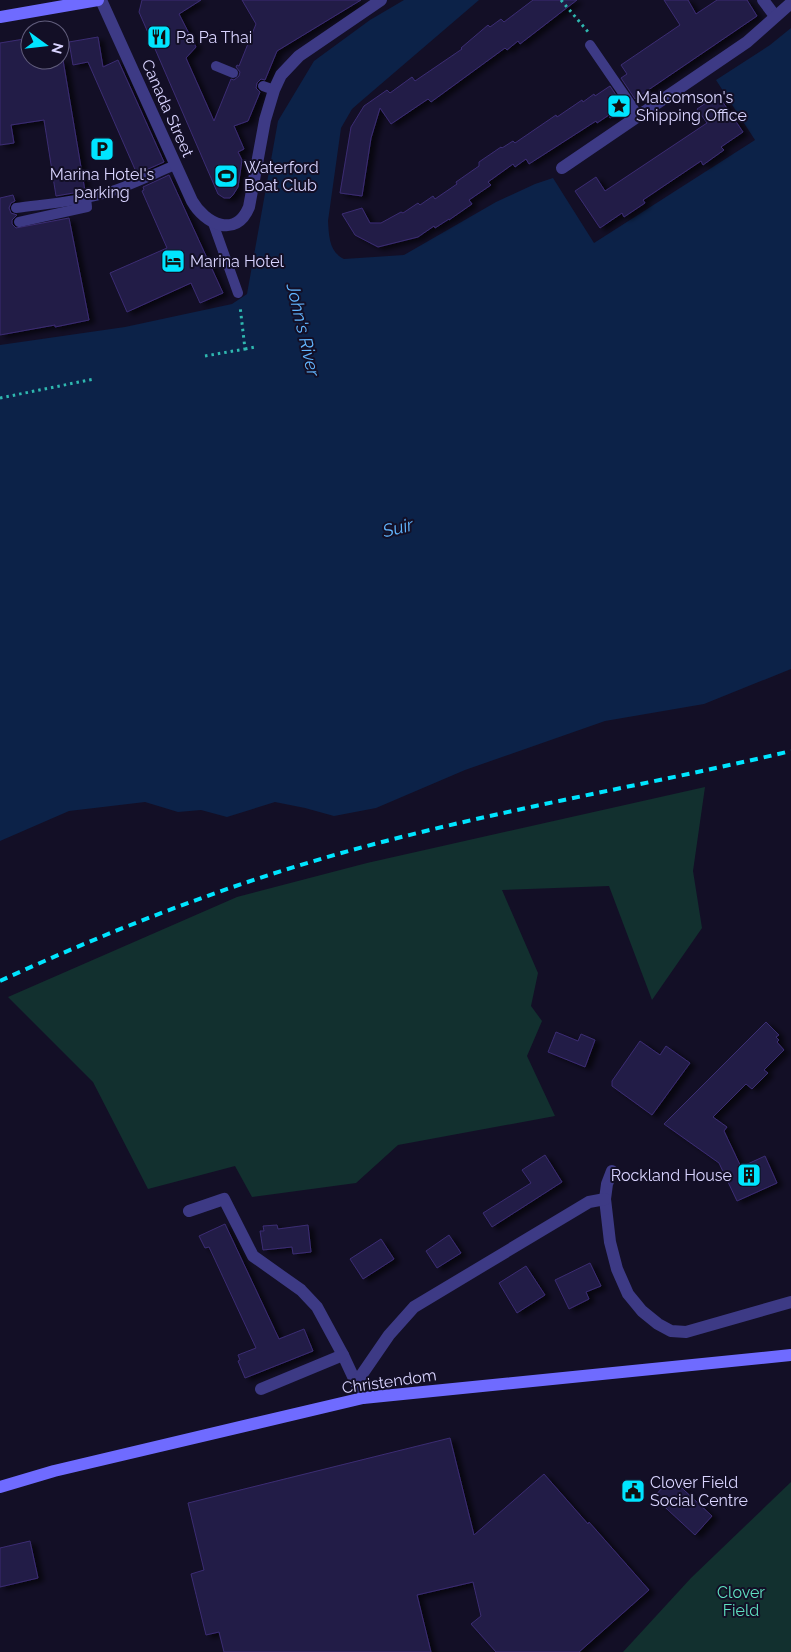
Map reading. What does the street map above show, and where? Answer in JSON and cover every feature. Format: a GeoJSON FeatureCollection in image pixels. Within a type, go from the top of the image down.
{"type":"FeatureCollection","features":[{"type":"Feature","properties":{"kind":"street"},"geometry":{"type":"LineString","coordinates":[[0,17],[100,0]]}},
{"type":"Feature","properties":{"kind":"street","name":"Canada Street"},"geometry":{"type":"LineString","coordinates":[[100,0],[196,208],[213,223]]}},
{"type":"Feature","properties":{"kind":"street"},"geometry":{"type":"LineString","coordinates":[[213,223],[235,224],[246,214],[250,200],[268,88],[291,63],[362,5],[381,0]]}},
{"type":"Feature","properties":{"kind":"street"},"geometry":{"type":"LineString","coordinates":[[763,0],[775,16]]}},
{"type":"Feature","properties":{"kind":"street"},"geometry":{"type":"LineString","coordinates":[[562,168],[747,42],[791,3]]}},
{"type":"Feature","properties":{"kind":"street"},"geometry":{"type":"LineString","coordinates":[[612,1171],[607,1184],[605,1199],[610,1242],[617,1269],[628,1294],[642,1311],[658,1324],[671,1331],[686,1332],[791,1302]]}},
{"type":"Feature","properties":{"kind":"street"},"geometry":{"type":"LineString","coordinates":[[189,1211],[224,1199],[253,1256],[300,1290],[317,1307],[343,1355],[363,1398]]}},
{"type":"Feature","properties":{"kind":"street"},"geometry":{"type":"LineString","coordinates":[[356,1383],[388,1335],[414,1307],[590,1202],[605,1199]]}},
{"type":"Feature","properties":{"kind":"street"},"geometry":{"type":"LineString","coordinates":[[261,1389],[343,1355]]}},
{"type":"Feature","properties":{"kind":"street","name":"Christendom"},"geometry":{"type":"LineString","coordinates":[[0,1487],[54,1471],[363,1398],[791,1355]]}},
{"type":"Feature","properties":{"kind":"lane"},"geometry":{"type":"LineString","coordinates":[[590,40],[638,116]]}},
{"type":"Feature","properties":{"kind":"lane"},"geometry":{"type":"LineString","coordinates":[[216,66],[233,73]]}},
{"type":"Feature","properties":{"kind":"lane"},"geometry":{"type":"LineString","coordinates":[[19,222],[87,203],[175,165]]}},
{"type":"Feature","properties":{"kind":"lane"},"geometry":{"type":"LineString","coordinates":[[16,208],[87,203]]}},
{"type":"Feature","properties":{"kind":"lane"},"geometry":{"type":"LineString","coordinates":[[213,223],[238,293]]}},
{"type":"Feature","properties":{"kind":"path"},"geometry":{"type":"LineString","coordinates":[[561,0],[590,40]]}},
{"type":"Feature","properties":{"kind":"path"},"geometry":{"type":"LineString","coordinates":[[238,293],[245,349]]}},
{"type":"Feature","properties":{"kind":"path"},"geometry":{"type":"LineString","coordinates":[[205,356],[255,347]]}},
{"type":"Feature","properties":{"kind":"path"},"geometry":{"type":"LineString","coordinates":[[0,398],[94,379]]}},
{"type":"Feature","properties":{"kind":"green space"},"geometry":{"type":"Polygon","coordinates":[[[705,787],[693,871],[702,928],[652,1000],[609,886],[502,890],[538,973],[531,1006],[542,1021],[527,1056],[555,1116],[398,1145],[356,1183],[252,1197],[235,1166],[148,1189],[93,1082],[8,997],[237,897],[367,863],[705,787]]]}},
{"type":"Feature","properties":{"kind":"green space","name":"Clover Field"},"geometry":{"type":"Polygon","coordinates":[[[791,1482],[791,1652],[623,1652],[691,1578],[791,1482]]]}},
{"type":"Feature","properties":{"kind":"water"},"geometry":{"type":"Polygon","coordinates":[[[404,0],[479,0],[352,109],[341,128],[328,221],[333,248],[344,259],[404,255],[496,202],[553,178],[594,243],[755,140],[716,80],[770,45],[791,28],[791,669],[704,704],[605,721],[465,770],[376,808],[334,816],[275,802],[227,817],[201,810],[178,812],[145,802],[69,811],[0,841],[0,345],[125,327],[232,304],[247,294],[278,121],[314,61],[370,20],[404,0]]]}},
{"type":"Feature","properties":{"kind":"building"},"geometry":{"type":"Polygon","coordinates":[[[142,0],[201,0],[179,14],[196,47],[186,58],[214,121],[231,79],[234,80],[239,76],[240,72],[236,67],[237,65],[239,66],[256,24],[242,0],[361,0],[277,51],[265,80],[261,79],[257,83],[256,88],[260,92],[248,121],[234,126],[244,149],[238,152],[242,160],[238,187],[230,198],[224,198],[218,194],[139,12],[142,0]]]}},
{"type":"Feature","properties":{"kind":"building"},"geometry":{"type":"Polygon","coordinates":[[[533,0],[577,0],[520,44],[518,41],[507,50],[505,48],[431,102],[428,99],[391,124],[380,108],[371,138],[362,196],[340,193],[351,127],[364,106],[387,90],[390,93],[412,77],[415,81],[462,49],[488,25],[490,27],[501,19],[504,22],[533,0]]]}},
{"type":"Feature","properties":{"kind":"building"},"geometry":{"type":"Polygon","coordinates":[[[664,0],[688,0],[696,14],[717,0],[747,0],[757,16],[635,99],[621,78],[627,74],[621,65],[680,25],[664,0]]]}},
{"type":"Feature","properties":{"kind":"building"},"geometry":{"type":"Polygon","coordinates":[[[98,37],[103,67],[118,60],[164,162],[137,174],[88,62],[73,65],[70,42],[98,37]]]}},
{"type":"Feature","properties":{"kind":"building"},"geometry":{"type":"Polygon","coordinates":[[[20,40],[20,70],[65,70],[85,191],[56,196],[44,120],[11,125],[14,143],[0,145],[0,43],[20,40]]]}},
{"type":"Feature","properties":{"kind":"building"},"geometry":{"type":"Polygon","coordinates":[[[610,86],[624,107],[622,110],[610,118],[609,115],[597,123],[596,121],[529,164],[526,159],[515,167],[513,164],[488,182],[491,185],[469,200],[472,204],[449,220],[435,228],[434,226],[418,237],[378,247],[355,235],[342,214],[362,208],[370,223],[381,223],[401,212],[403,213],[418,203],[420,205],[433,196],[435,199],[479,166],[479,162],[501,147],[513,141],[515,143],[556,115],[557,117],[582,100],[583,102],[594,94],[595,96],[610,86]]]}},
{"type":"Feature","properties":{"kind":"building"},"geometry":{"type":"Polygon","coordinates":[[[718,95],[743,132],[721,147],[724,150],[703,165],[701,161],[643,200],[645,203],[624,217],[622,213],[600,228],[575,191],[596,177],[605,191],[707,123],[697,109],[718,95]]]}},
{"type":"Feature","properties":{"kind":"building","name":"Marina Hotel"},"geometry":{"type":"Polygon","coordinates":[[[169,175],[223,293],[200,303],[191,283],[127,312],[110,273],[167,248],[142,191],[144,190],[143,187],[169,175]]]}},
{"type":"Feature","properties":{"kind":"building"},"geometry":{"type":"Polygon","coordinates":[[[13,195],[15,201],[11,203],[9,208],[11,213],[17,215],[12,220],[12,224],[16,228],[69,218],[89,320],[0,335],[0,198],[13,195]]]}},
{"type":"Feature","properties":{"kind":"building"},"geometry":{"type":"Polygon","coordinates":[[[766,1022],[779,1035],[776,1037],[779,1040],[777,1042],[784,1050],[764,1070],[768,1073],[752,1089],[746,1084],[713,1117],[727,1127],[724,1131],[741,1167],[765,1156],[777,1183],[737,1201],[719,1163],[664,1124],[766,1022]]]}},
{"type":"Feature","properties":{"kind":"building"},"geometry":{"type":"Polygon","coordinates":[[[556,1032],[578,1041],[581,1034],[595,1040],[585,1067],[548,1052],[556,1032]]]}},
{"type":"Feature","properties":{"kind":"building"},"geometry":{"type":"Polygon","coordinates":[[[640,1041],[660,1055],[666,1046],[690,1063],[652,1115],[612,1086],[612,1081],[640,1041]]]}},
{"type":"Feature","properties":{"kind":"building"},"geometry":{"type":"Polygon","coordinates":[[[545,1155],[562,1182],[492,1227],[483,1213],[531,1183],[522,1170],[545,1155]]]}},
{"type":"Feature","properties":{"kind":"building"},"geometry":{"type":"Polygon","coordinates":[[[225,1224],[279,1339],[304,1329],[313,1351],[245,1378],[238,1361],[240,1360],[238,1355],[256,1348],[209,1247],[205,1248],[199,1236],[225,1224]]]}},
{"type":"Feature","properties":{"kind":"building"},"geometry":{"type":"Polygon","coordinates":[[[277,1225],[278,1229],[308,1225],[311,1252],[293,1254],[292,1247],[263,1250],[260,1231],[264,1231],[263,1226],[277,1225]]]}},
{"type":"Feature","properties":{"kind":"building"},"geometry":{"type":"Polygon","coordinates":[[[449,1235],[461,1253],[437,1268],[426,1251],[449,1235]]]}},
{"type":"Feature","properties":{"kind":"building"},"geometry":{"type":"Polygon","coordinates":[[[381,1239],[394,1259],[363,1279],[350,1259],[381,1239]]]}},
{"type":"Feature","properties":{"kind":"building"},"geometry":{"type":"Polygon","coordinates":[[[590,1263],[601,1286],[586,1292],[589,1299],[569,1309],[555,1280],[590,1263]]]}},
{"type":"Feature","properties":{"kind":"building"},"geometry":{"type":"Polygon","coordinates":[[[526,1266],[545,1295],[517,1313],[499,1283],[526,1266]]]}},
{"type":"Feature","properties":{"kind":"building"},"geometry":{"type":"Polygon","coordinates":[[[450,1438],[474,1535],[544,1474],[649,1590],[579,1652],[496,1652],[471,1624],[481,1616],[473,1582],[417,1595],[431,1652],[224,1652],[219,1632],[206,1635],[191,1574],[204,1570],[188,1503],[450,1438]]]}},
{"type":"Feature","properties":{"kind":"building"},"geometry":{"type":"Polygon","coordinates":[[[671,1478],[712,1516],[695,1535],[654,1497],[671,1478]]]}},
{"type":"Feature","properties":{"kind":"building"},"geometry":{"type":"Polygon","coordinates":[[[30,1541],[38,1578],[0,1587],[0,1548],[30,1541]]]}},
{"type":"Feature","properties":{"kind":"railway"},"geometry":{"type":"LineString","coordinates":[[0,981],[94,940],[190,902],[336,854],[436,828],[791,751]]}},
{"type":"Feature","properties":{"kind":"place","name":"Pa Pa Thai"},"geometry":{"type":"Point","coordinates":[159,37]}},
{"type":"Feature","properties":{"kind":"place","name":"Malcomson's Shipping Office"},"geometry":{"type":"Point","coordinates":[619,106]}},
{"type":"Feature","properties":{"kind":"place","name":"Marina Hotel's parking"},"geometry":{"type":"Point","coordinates":[102,149]}},
{"type":"Feature","properties":{"kind":"place","name":"Waterford Boat Club"},"geometry":{"type":"Point","coordinates":[226,176]}},
{"type":"Feature","properties":{"kind":"place","name":"Marina Hotel"},"geometry":{"type":"Point","coordinates":[173,261]}},
{"type":"Feature","properties":{"kind":"place","name":"Rockland House"},"geometry":{"type":"Point","coordinates":[749,1175]}},
{"type":"Feature","properties":{"kind":"place","name":"Clover Field Social Centre"},"geometry":{"type":"Point","coordinates":[633,1491]}},
{"type":"Feature","properties":{"kind":"water label","name":"John's River"},"geometry":{"type":"Point","coordinates":[303,330]}},
{"type":"Feature","properties":{"kind":"water label","name":"Suir"},"geometry":{"type":"Point","coordinates":[398,528]}}]}
